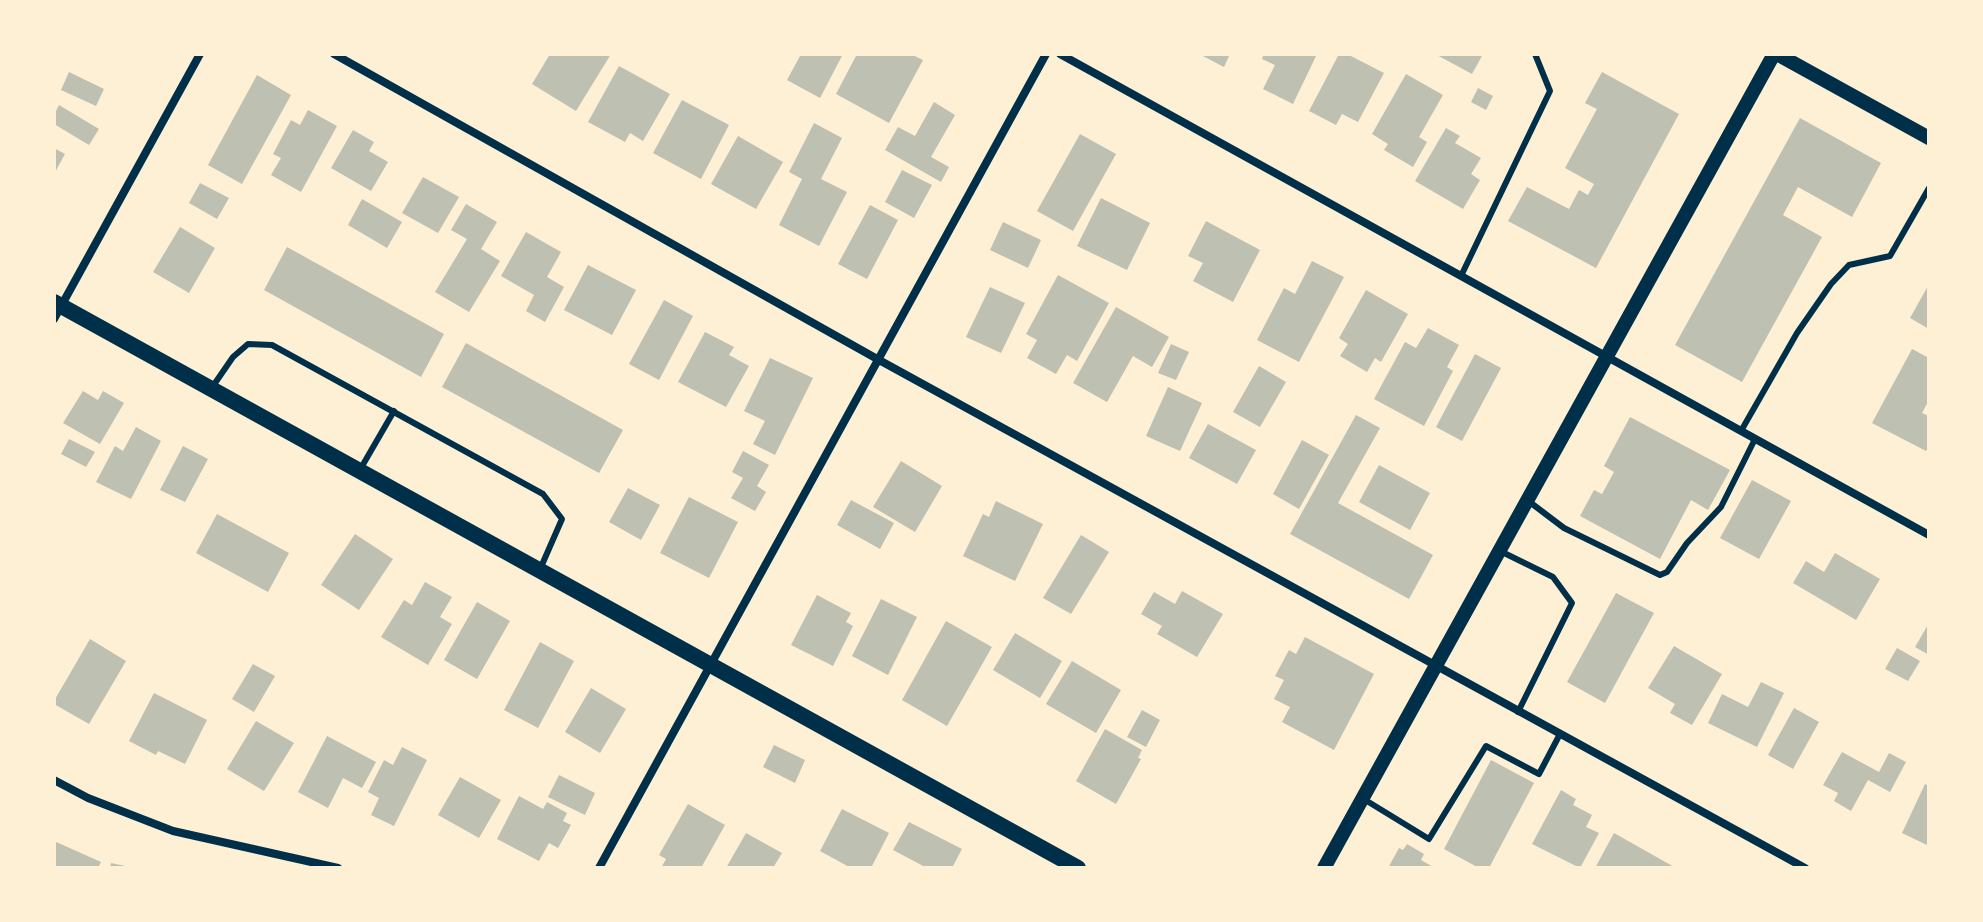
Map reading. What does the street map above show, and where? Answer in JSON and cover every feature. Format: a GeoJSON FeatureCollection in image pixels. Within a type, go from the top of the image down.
{"type":"FeatureCollection","features":[{"type":"Feature","properties":{"kind":"main road"},"geometry":{"type":"LineString","coordinates":[[56,309],[211,389],[1078,868]]}},
{"type":"Feature","properties":{"kind":"street"},"geometry":{"type":"LineString","coordinates":[[56,309],[200,54]]}},
{"type":"Feature","properties":{"kind":"street"},"geometry":{"type":"LineString","coordinates":[[334,54],[879,360],[1805,868]]}},
{"type":"Feature","properties":{"kind":"street"},"geometry":{"type":"LineString","coordinates":[[599,868],[1046,54]]}},
{"type":"Feature","properties":{"kind":"street"},"geometry":{"type":"LineString","coordinates":[[1060,54],[1929,535]]}},
{"type":"Feature","properties":{"kind":"street"},"geometry":{"type":"LineString","coordinates":[[1324,868],[1776,54],[1929,138]]}},
{"type":"Feature","properties":{"kind":"street"},"geometry":{"type":"LineString","coordinates":[[54,780],[88,798],[173,831],[338,868]]}},
{"type":"Feature","properties":{"kind":"lane"},"geometry":{"type":"LineString","coordinates":[[1461,276],[1550,91],[1535,54]]}},
{"type":"Feature","properties":{"kind":"lane"},"geometry":{"type":"LineString","coordinates":[[1741,431],[1797,333],[1831,284],[1849,265],[1890,256],[1929,188]]}},
{"type":"Feature","properties":{"kind":"lane"},"geometry":{"type":"LineString","coordinates":[[211,389],[233,357],[248,344],[272,345],[394,411],[543,494],[562,519],[539,571]]}},
{"type":"Feature","properties":{"kind":"lane"},"geometry":{"type":"LineString","coordinates":[[359,471],[394,411]]}},
{"type":"Feature","properties":{"kind":"lane"},"geometry":{"type":"LineString","coordinates":[[1527,500],[1564,528],[1660,575],[1667,572],[1687,543],[1721,507],[1755,439]]}},
{"type":"Feature","properties":{"kind":"lane"},"geometry":{"type":"LineString","coordinates":[[1499,550],[1553,577],[1572,603],[1518,712]]}},
{"type":"Feature","properties":{"kind":"lane"},"geometry":{"type":"LineString","coordinates":[[1362,798],[1429,839],[1486,746],[1539,774],[1560,734]]}},
{"type":"Feature","properties":{"kind":"building"},"geometry":{"type":"Polygon","coordinates":[[[550,54],[611,54],[576,111],[532,84],[550,54]]]}},
{"type":"Feature","properties":{"kind":"building"},"geometry":{"type":"Polygon","coordinates":[[[795,54],[843,54],[820,98],[787,80],[800,56],[795,54]]]}},
{"type":"Feature","properties":{"kind":"building"},"geometry":{"type":"Polygon","coordinates":[[[857,54],[911,54],[923,60],[889,123],[836,94],[857,54]]]}},
{"type":"Feature","properties":{"kind":"building"},"geometry":{"type":"Polygon","coordinates":[[[1199,54],[1230,54],[1224,67],[1199,54]]]}},
{"type":"Feature","properties":{"kind":"building"},"geometry":{"type":"Polygon","coordinates":[[[1264,54],[1317,54],[1293,104],[1263,89],[1275,65],[1262,59],[1264,54]]]}},
{"type":"Feature","properties":{"kind":"building"},"geometry":{"type":"Polygon","coordinates":[[[1339,54],[1347,54],[1384,73],[1358,122],[1342,114],[1336,125],[1309,111],[1339,54]]]}},
{"type":"Feature","properties":{"kind":"building"},"geometry":{"type":"Polygon","coordinates":[[[1435,54],[1483,54],[1472,74],[1435,54]]]}},
{"type":"Feature","properties":{"kind":"building"},"geometry":{"type":"Polygon","coordinates":[[[619,66],[670,94],[643,141],[630,133],[625,142],[588,122],[619,66]]]}},
{"type":"Feature","properties":{"kind":"building"},"geometry":{"type":"Polygon","coordinates":[[[69,72],[104,89],[96,106],[61,90],[69,72]]]}},
{"type":"Feature","properties":{"kind":"building"},"geometry":{"type":"Polygon","coordinates":[[[1602,72],[1679,114],[1596,268],[1508,221],[1527,187],[1569,209],[1579,190],[1588,195],[1594,184],[1565,168],[1597,109],[1585,103],[1602,72]]]}},
{"type":"Feature","properties":{"kind":"building"},"geometry":{"type":"Polygon","coordinates":[[[1406,74],[1443,95],[1419,137],[1427,142],[1413,167],[1384,150],[1388,144],[1372,134],[1406,74]]]}},
{"type":"Feature","properties":{"kind":"building"},"geometry":{"type":"Polygon","coordinates":[[[257,75],[291,95],[242,184],[208,165],[257,75]]]}},
{"type":"Feature","properties":{"kind":"building"},"geometry":{"type":"Polygon","coordinates":[[[1478,88],[1493,96],[1486,110],[1471,102],[1478,88]]]}},
{"type":"Feature","properties":{"kind":"building"},"geometry":{"type":"Polygon","coordinates":[[[682,100],[729,125],[701,179],[653,153],[682,100]]]}},
{"type":"Feature","properties":{"kind":"building"},"geometry":{"type":"Polygon","coordinates":[[[934,102],[955,115],[931,157],[949,167],[941,182],[885,150],[898,127],[915,136],[934,102]]]}},
{"type":"Feature","properties":{"kind":"building"},"geometry":{"type":"Polygon","coordinates":[[[59,105],[99,129],[89,145],[54,124],[59,105]]]}},
{"type":"Feature","properties":{"kind":"building"},"geometry":{"type":"Polygon","coordinates":[[[308,110],[337,126],[301,192],[271,175],[281,158],[273,154],[291,120],[300,125],[308,110]]]}},
{"type":"Feature","properties":{"kind":"building"},"geometry":{"type":"Polygon","coordinates":[[[1800,118],[1881,163],[1852,217],[1798,187],[1783,215],[1822,237],[1742,382],[1675,345],[1800,118]]]}},
{"type":"Feature","properties":{"kind":"building"},"geometry":{"type":"Polygon","coordinates":[[[814,123],[842,138],[821,179],[847,192],[819,246],[779,225],[802,179],[789,172],[814,123]]]}},
{"type":"Feature","properties":{"kind":"building"},"geometry":{"type":"Polygon","coordinates":[[[1446,128],[1460,136],[1455,143],[1481,158],[1471,174],[1480,180],[1463,209],[1415,181],[1446,128]]]}},
{"type":"Feature","properties":{"kind":"building"},"geometry":{"type":"Polygon","coordinates":[[[353,130],[374,142],[369,151],[388,162],[371,191],[331,168],[353,130]]]}},
{"type":"Feature","properties":{"kind":"building"},"geometry":{"type":"Polygon","coordinates":[[[1080,134],[1116,154],[1073,231],[1037,211],[1080,134]]]}},
{"type":"Feature","properties":{"kind":"building"},"geometry":{"type":"Polygon","coordinates":[[[738,136],[783,162],[756,209],[711,184],[738,136]]]}},
{"type":"Feature","properties":{"kind":"building"},"geometry":{"type":"Polygon","coordinates":[[[54,148],[65,154],[54,174],[54,148]]]}},
{"type":"Feature","properties":{"kind":"building"},"geometry":{"type":"Polygon","coordinates":[[[902,170],[932,185],[914,218],[885,202],[902,170]]]}},
{"type":"Feature","properties":{"kind":"building"},"geometry":{"type":"Polygon","coordinates":[[[423,177],[459,197],[438,233],[402,213],[423,177]]]}},
{"type":"Feature","properties":{"kind":"building"},"geometry":{"type":"Polygon","coordinates":[[[200,183],[229,198],[217,219],[189,203],[200,183]]]}},
{"type":"Feature","properties":{"kind":"building"},"geometry":{"type":"Polygon","coordinates":[[[1101,198],[1150,223],[1127,270],[1077,246],[1101,198]]]}},
{"type":"Feature","properties":{"kind":"building"},"geometry":{"type":"Polygon","coordinates":[[[362,199],[402,222],[387,248],[348,225],[362,199]]]}},
{"type":"Feature","properties":{"kind":"building"},"geometry":{"type":"Polygon","coordinates":[[[466,204],[497,222],[481,249],[500,261],[469,312],[435,292],[467,239],[451,230],[466,204]]]}},
{"type":"Feature","properties":{"kind":"building"},"geometry":{"type":"Polygon","coordinates":[[[870,205],[898,220],[867,279],[838,264],[870,205]]]}},
{"type":"Feature","properties":{"kind":"building"},"geometry":{"type":"Polygon","coordinates":[[[1206,221],[1260,250],[1233,302],[1193,281],[1203,263],[1188,256],[1206,221]]]}},
{"type":"Feature","properties":{"kind":"building"},"geometry":{"type":"Polygon","coordinates":[[[1003,222],[1041,240],[1028,268],[990,250],[1003,222]]]}},
{"type":"Feature","properties":{"kind":"building"},"geometry":{"type":"Polygon","coordinates":[[[180,227],[215,248],[189,293],[153,272],[180,227]]]}},
{"type":"Feature","properties":{"kind":"building"},"geometry":{"type":"Polygon","coordinates":[[[526,232],[561,252],[547,277],[564,287],[545,322],[526,311],[534,295],[501,276],[526,232]]]}},
{"type":"Feature","properties":{"kind":"building"},"geometry":{"type":"Polygon","coordinates":[[[287,247],[444,334],[421,377],[264,290],[287,247]]]}},
{"type":"Feature","properties":{"kind":"building"},"geometry":{"type":"Polygon","coordinates":[[[1312,261],[1344,277],[1299,362],[1257,340],[1284,288],[1295,294],[1312,261]]]}},
{"type":"Feature","properties":{"kind":"building"},"geometry":{"type":"Polygon","coordinates":[[[588,265],[636,290],[612,335],[564,310],[588,265]]]}},
{"type":"Feature","properties":{"kind":"building"},"geometry":{"type":"Polygon","coordinates":[[[1058,275],[1109,303],[1077,361],[1067,355],[1056,374],[1027,358],[1037,340],[1026,334],[1058,275]]]}},
{"type":"Feature","properties":{"kind":"building"},"geometry":{"type":"Polygon","coordinates":[[[1929,284],[1929,329],[1910,318],[1929,284]]]}},
{"type":"Feature","properties":{"kind":"building"},"geometry":{"type":"Polygon","coordinates":[[[990,287],[1025,303],[1001,353],[966,337],[990,287]]]}},
{"type":"Feature","properties":{"kind":"building"},"geometry":{"type":"Polygon","coordinates":[[[1366,290],[1408,314],[1381,362],[1375,358],[1367,372],[1340,356],[1348,344],[1339,338],[1366,290]]]}},
{"type":"Feature","properties":{"kind":"building"},"geometry":{"type":"Polygon","coordinates":[[[664,300],[693,316],[659,380],[629,364],[664,300]]]}},
{"type":"Feature","properties":{"kind":"building"},"geometry":{"type":"Polygon","coordinates":[[[1116,307],[1169,337],[1152,367],[1133,356],[1107,402],[1073,383],[1116,307]]]}},
{"type":"Feature","properties":{"kind":"building"},"geometry":{"type":"Polygon","coordinates":[[[1428,328],[1459,345],[1447,367],[1453,371],[1424,426],[1374,399],[1405,342],[1416,348],[1428,328]]]}},
{"type":"Feature","properties":{"kind":"building"},"geometry":{"type":"Polygon","coordinates":[[[705,332],[734,347],[729,355],[749,366],[726,407],[678,382],[705,332]]]}},
{"type":"Feature","properties":{"kind":"building"},"geometry":{"type":"Polygon","coordinates":[[[466,343],[623,430],[599,473],[442,387],[466,343]]]}},
{"type":"Feature","properties":{"kind":"building"},"geometry":{"type":"Polygon","coordinates":[[[1171,344],[1189,352],[1176,380],[1158,373],[1171,344]]]}},
{"type":"Feature","properties":{"kind":"building"},"geometry":{"type":"Polygon","coordinates":[[[1912,349],[1929,358],[1929,400],[1922,413],[1929,416],[1929,446],[1926,451],[1872,423],[1912,349]]]}},
{"type":"Feature","properties":{"kind":"building"},"geometry":{"type":"Polygon","coordinates":[[[1475,354],[1501,368],[1462,441],[1436,427],[1475,354]]]}},
{"type":"Feature","properties":{"kind":"building"},"geometry":{"type":"Polygon","coordinates":[[[770,358],[813,378],[775,455],[753,444],[765,421],[744,411],[770,358]]]}},
{"type":"Feature","properties":{"kind":"building"},"geometry":{"type":"Polygon","coordinates":[[[1259,366],[1286,382],[1260,427],[1233,412],[1259,366]]]}},
{"type":"Feature","properties":{"kind":"building"},"geometry":{"type":"Polygon","coordinates":[[[1168,387],[1202,403],[1180,451],[1146,436],[1168,387]]]}},
{"type":"Feature","properties":{"kind":"building"},"geometry":{"type":"Polygon","coordinates":[[[83,391],[98,400],[103,391],[124,403],[100,444],[63,423],[83,391]]]}},
{"type":"Feature","properties":{"kind":"building"},"geometry":{"type":"Polygon","coordinates":[[[1356,415],[1380,428],[1338,503],[1433,555],[1409,599],[1290,534],[1356,415]]]}},
{"type":"Feature","properties":{"kind":"building"},"geometry":{"type":"Polygon","coordinates":[[[1630,417],[1730,470],[1708,510],[1691,500],[1660,559],[1580,516],[1594,490],[1602,494],[1614,472],[1604,466],[1630,417]]]}},
{"type":"Feature","properties":{"kind":"building"},"geometry":{"type":"Polygon","coordinates":[[[1208,424],[1256,450],[1237,484],[1189,458],[1208,424]]]}},
{"type":"Feature","properties":{"kind":"building"},"geometry":{"type":"Polygon","coordinates":[[[136,427],[161,441],[131,499],[96,482],[115,446],[123,451],[136,427]]]}},
{"type":"Feature","properties":{"kind":"building"},"geometry":{"type":"Polygon","coordinates":[[[69,439],[95,452],[86,467],[61,454],[69,439]]]}},
{"type":"Feature","properties":{"kind":"building"},"geometry":{"type":"Polygon","coordinates":[[[1302,440],[1329,455],[1299,509],[1273,494],[1302,440]]]}},
{"type":"Feature","properties":{"kind":"building"},"geometry":{"type":"Polygon","coordinates":[[[183,446],[208,459],[185,502],[160,490],[183,446]]]}},
{"type":"Feature","properties":{"kind":"building"},"geometry":{"type":"Polygon","coordinates":[[[743,451],[769,465],[757,486],[766,492],[755,511],[731,498],[743,478],[732,472],[743,451]]]}},
{"type":"Feature","properties":{"kind":"building"},"geometry":{"type":"Polygon","coordinates":[[[901,461],[942,486],[915,532],[873,507],[901,461]]]}},
{"type":"Feature","properties":{"kind":"building"},"geometry":{"type":"Polygon","coordinates":[[[1379,465],[1430,493],[1410,530],[1359,502],[1379,465]]]}},
{"type":"Feature","properties":{"kind":"building"},"geometry":{"type":"Polygon","coordinates":[[[1752,480],[1791,501],[1759,559],[1720,538],[1752,480]]]}},
{"type":"Feature","properties":{"kind":"building"},"geometry":{"type":"Polygon","coordinates":[[[628,488],[660,505],[641,540],[609,522],[628,488]]]}},
{"type":"Feature","properties":{"kind":"building"},"geometry":{"type":"Polygon","coordinates":[[[689,497],[738,522],[709,578],[660,553],[689,497]]]}},
{"type":"Feature","properties":{"kind":"building"},"geometry":{"type":"Polygon","coordinates":[[[851,500],[894,523],[880,549],[837,525],[851,500]]]}},
{"type":"Feature","properties":{"kind":"building"},"geometry":{"type":"Polygon","coordinates":[[[996,501],[1043,524],[1015,581],[963,556],[983,514],[989,517],[996,501]]]}},
{"type":"Feature","properties":{"kind":"building"},"geometry":{"type":"Polygon","coordinates":[[[217,514],[289,553],[268,592],[196,553],[217,514]]]}},
{"type":"Feature","properties":{"kind":"building"},"geometry":{"type":"Polygon","coordinates":[[[355,534],[393,559],[359,610],[321,585],[355,534]]]}},
{"type":"Feature","properties":{"kind":"building"},"geometry":{"type":"Polygon","coordinates":[[[1081,535],[1109,552],[1071,614],[1043,598],[1081,535]]]}},
{"type":"Feature","properties":{"kind":"building"},"geometry":{"type":"Polygon","coordinates":[[[1835,553],[1880,579],[1856,620],[1793,583],[1806,561],[1824,572],[1835,553]]]}},
{"type":"Feature","properties":{"kind":"building"},"geometry":{"type":"Polygon","coordinates":[[[425,582],[452,597],[440,617],[452,624],[428,665],[381,637],[404,600],[412,605],[425,582]]]}},
{"type":"Feature","properties":{"kind":"building"},"geometry":{"type":"Polygon","coordinates":[[[1182,591],[1223,614],[1197,657],[1157,634],[1162,626],[1141,614],[1154,592],[1175,604],[1182,591]]]}},
{"type":"Feature","properties":{"kind":"building"},"geometry":{"type":"Polygon","coordinates":[[[1616,593],[1654,613],[1605,703],[1567,682],[1616,593]]]}},
{"type":"Feature","properties":{"kind":"building"},"geometry":{"type":"Polygon","coordinates":[[[817,595],[851,613],[846,622],[853,626],[833,666],[791,645],[817,595]]]}},
{"type":"Feature","properties":{"kind":"building"},"geometry":{"type":"Polygon","coordinates":[[[881,599],[917,617],[888,675],[852,656],[881,599]]]}},
{"type":"Feature","properties":{"kind":"building"},"geometry":{"type":"Polygon","coordinates":[[[477,602],[510,621],[477,679],[444,660],[477,602]]]}},
{"type":"Feature","properties":{"kind":"building"},"geometry":{"type":"Polygon","coordinates":[[[946,621],[992,647],[947,726],[902,700],[946,621]]]}},
{"type":"Feature","properties":{"kind":"building"},"geometry":{"type":"Polygon","coordinates":[[[1929,623],[1929,655],[1915,647],[1929,623]]]}},
{"type":"Feature","properties":{"kind":"building"},"geometry":{"type":"Polygon","coordinates":[[[1015,633],[1062,661],[1040,698],[993,670],[1015,633]]]}},
{"type":"Feature","properties":{"kind":"building"},"geometry":{"type":"Polygon","coordinates":[[[1305,637],[1374,674],[1334,750],[1282,722],[1290,707],[1274,699],[1284,680],[1275,676],[1289,650],[1296,654],[1305,637]]]}},
{"type":"Feature","properties":{"kind":"building"},"geometry":{"type":"Polygon","coordinates":[[[90,639],[126,661],[89,724],[54,704],[54,701],[90,639]]]}},
{"type":"Feature","properties":{"kind":"building"},"geometry":{"type":"Polygon","coordinates":[[[540,642],[574,661],[538,728],[504,710],[540,642]]]}},
{"type":"Feature","properties":{"kind":"building"},"geometry":{"type":"Polygon","coordinates":[[[1674,646],[1722,674],[1692,725],[1670,713],[1675,704],[1648,688],[1674,646]]]}},
{"type":"Feature","properties":{"kind":"building"},"geometry":{"type":"Polygon","coordinates":[[[1897,648],[1920,661],[1908,681],[1885,669],[1897,648]]]}},
{"type":"Feature","properties":{"kind":"building"},"geometry":{"type":"Polygon","coordinates":[[[1072,661],[1121,690],[1096,733],[1046,704],[1072,661]]]}},
{"type":"Feature","properties":{"kind":"building"},"geometry":{"type":"Polygon","coordinates":[[[253,664],[275,676],[254,712],[232,699],[253,664]]]}},
{"type":"Feature","properties":{"kind":"building"},"geometry":{"type":"Polygon","coordinates":[[[1761,682],[1784,693],[1757,747],[1708,723],[1722,694],[1748,707],[1761,682]]]}},
{"type":"Feature","properties":{"kind":"building"},"geometry":{"type":"Polygon","coordinates":[[[591,688],[626,709],[600,753],[565,732],[591,688]]]}},
{"type":"Feature","properties":{"kind":"building"},"geometry":{"type":"Polygon","coordinates":[[[154,693],[207,720],[185,764],[158,751],[156,755],[129,741],[154,693]]]}},
{"type":"Feature","properties":{"kind":"building"},"geometry":{"type":"Polygon","coordinates":[[[1794,708],[1819,722],[1793,769],[1768,755],[1794,708]]]}},
{"type":"Feature","properties":{"kind":"building"},"geometry":{"type":"Polygon","coordinates":[[[1142,710],[1160,720],[1146,747],[1127,737],[1142,710]]]}},
{"type":"Feature","properties":{"kind":"building"},"geometry":{"type":"Polygon","coordinates":[[[256,721],[294,743],[264,791],[227,769],[256,721]]]}},
{"type":"Feature","properties":{"kind":"building"},"geometry":{"type":"Polygon","coordinates":[[[1105,729],[1142,750],[1138,758],[1141,759],[1116,804],[1076,781],[1105,729]]]}},
{"type":"Feature","properties":{"kind":"building"},"geometry":{"type":"Polygon","coordinates":[[[327,736],[376,762],[362,788],[343,778],[328,808],[298,792],[327,736]]]}},
{"type":"Feature","properties":{"kind":"building"},"geometry":{"type":"Polygon","coordinates":[[[774,745],[805,760],[795,783],[763,767],[774,745]]]}},
{"type":"Feature","properties":{"kind":"building"},"geometry":{"type":"Polygon","coordinates":[[[402,747],[427,760],[394,826],[371,815],[379,798],[368,792],[384,760],[393,765],[402,747]]]}},
{"type":"Feature","properties":{"kind":"building"},"geometry":{"type":"Polygon","coordinates":[[[1842,752],[1879,772],[1889,753],[1906,762],[1890,792],[1868,780],[1851,811],[1834,801],[1838,793],[1823,785],[1842,752]]]}},
{"type":"Feature","properties":{"kind":"building"},"geometry":{"type":"Polygon","coordinates":[[[1491,760],[1534,783],[1489,868],[1479,868],[1444,849],[1491,760]]]}},
{"type":"Feature","properties":{"kind":"building"},"geometry":{"type":"Polygon","coordinates":[[[559,775],[595,793],[585,815],[548,797],[559,775]]]}},
{"type":"Feature","properties":{"kind":"building"},"geometry":{"type":"Polygon","coordinates":[[[460,777],[501,800],[479,838],[438,815],[460,777]]]}},
{"type":"Feature","properties":{"kind":"building"},"geometry":{"type":"Polygon","coordinates":[[[1925,784],[1929,786],[1929,846],[1902,833],[1925,784]]]}},
{"type":"Feature","properties":{"kind":"building"},"geometry":{"type":"Polygon","coordinates":[[[1561,790],[1576,799],[1573,805],[1592,815],[1586,827],[1599,833],[1580,868],[1532,844],[1561,790]]]}},
{"type":"Feature","properties":{"kind":"building"},"geometry":{"type":"Polygon","coordinates":[[[519,796],[543,809],[547,802],[567,813],[563,821],[571,825],[558,848],[549,843],[539,861],[497,839],[519,796]]]}},
{"type":"Feature","properties":{"kind":"building"},"geometry":{"type":"Polygon","coordinates":[[[688,804],[725,825],[701,868],[661,868],[666,859],[659,855],[688,804]]]}},
{"type":"Feature","properties":{"kind":"building"},"geometry":{"type":"Polygon","coordinates":[[[842,809],[889,833],[871,868],[851,868],[820,851],[842,809]]]}},
{"type":"Feature","properties":{"kind":"building"},"geometry":{"type":"Polygon","coordinates":[[[909,822],[962,849],[952,868],[927,868],[893,850],[909,822]]]}},
{"type":"Feature","properties":{"kind":"building"},"geometry":{"type":"Polygon","coordinates":[[[746,833],[782,853],[773,868],[726,868],[746,833]]]}},
{"type":"Feature","properties":{"kind":"building"},"geometry":{"type":"Polygon","coordinates":[[[1614,833],[1676,868],[1595,868],[1614,833]]]}},
{"type":"Feature","properties":{"kind":"building"},"geometry":{"type":"Polygon","coordinates":[[[54,841],[101,862],[98,868],[54,868],[54,841]]]}},
{"type":"Feature","properties":{"kind":"building"},"geometry":{"type":"Polygon","coordinates":[[[1407,844],[1424,854],[1421,860],[1435,868],[1388,868],[1399,848],[1403,850],[1407,844]]]}},
{"type":"Feature","properties":{"kind":"building"},"geometry":{"type":"Polygon","coordinates":[[[111,863],[130,867],[130,868],[110,868],[111,863]]]}}]}
